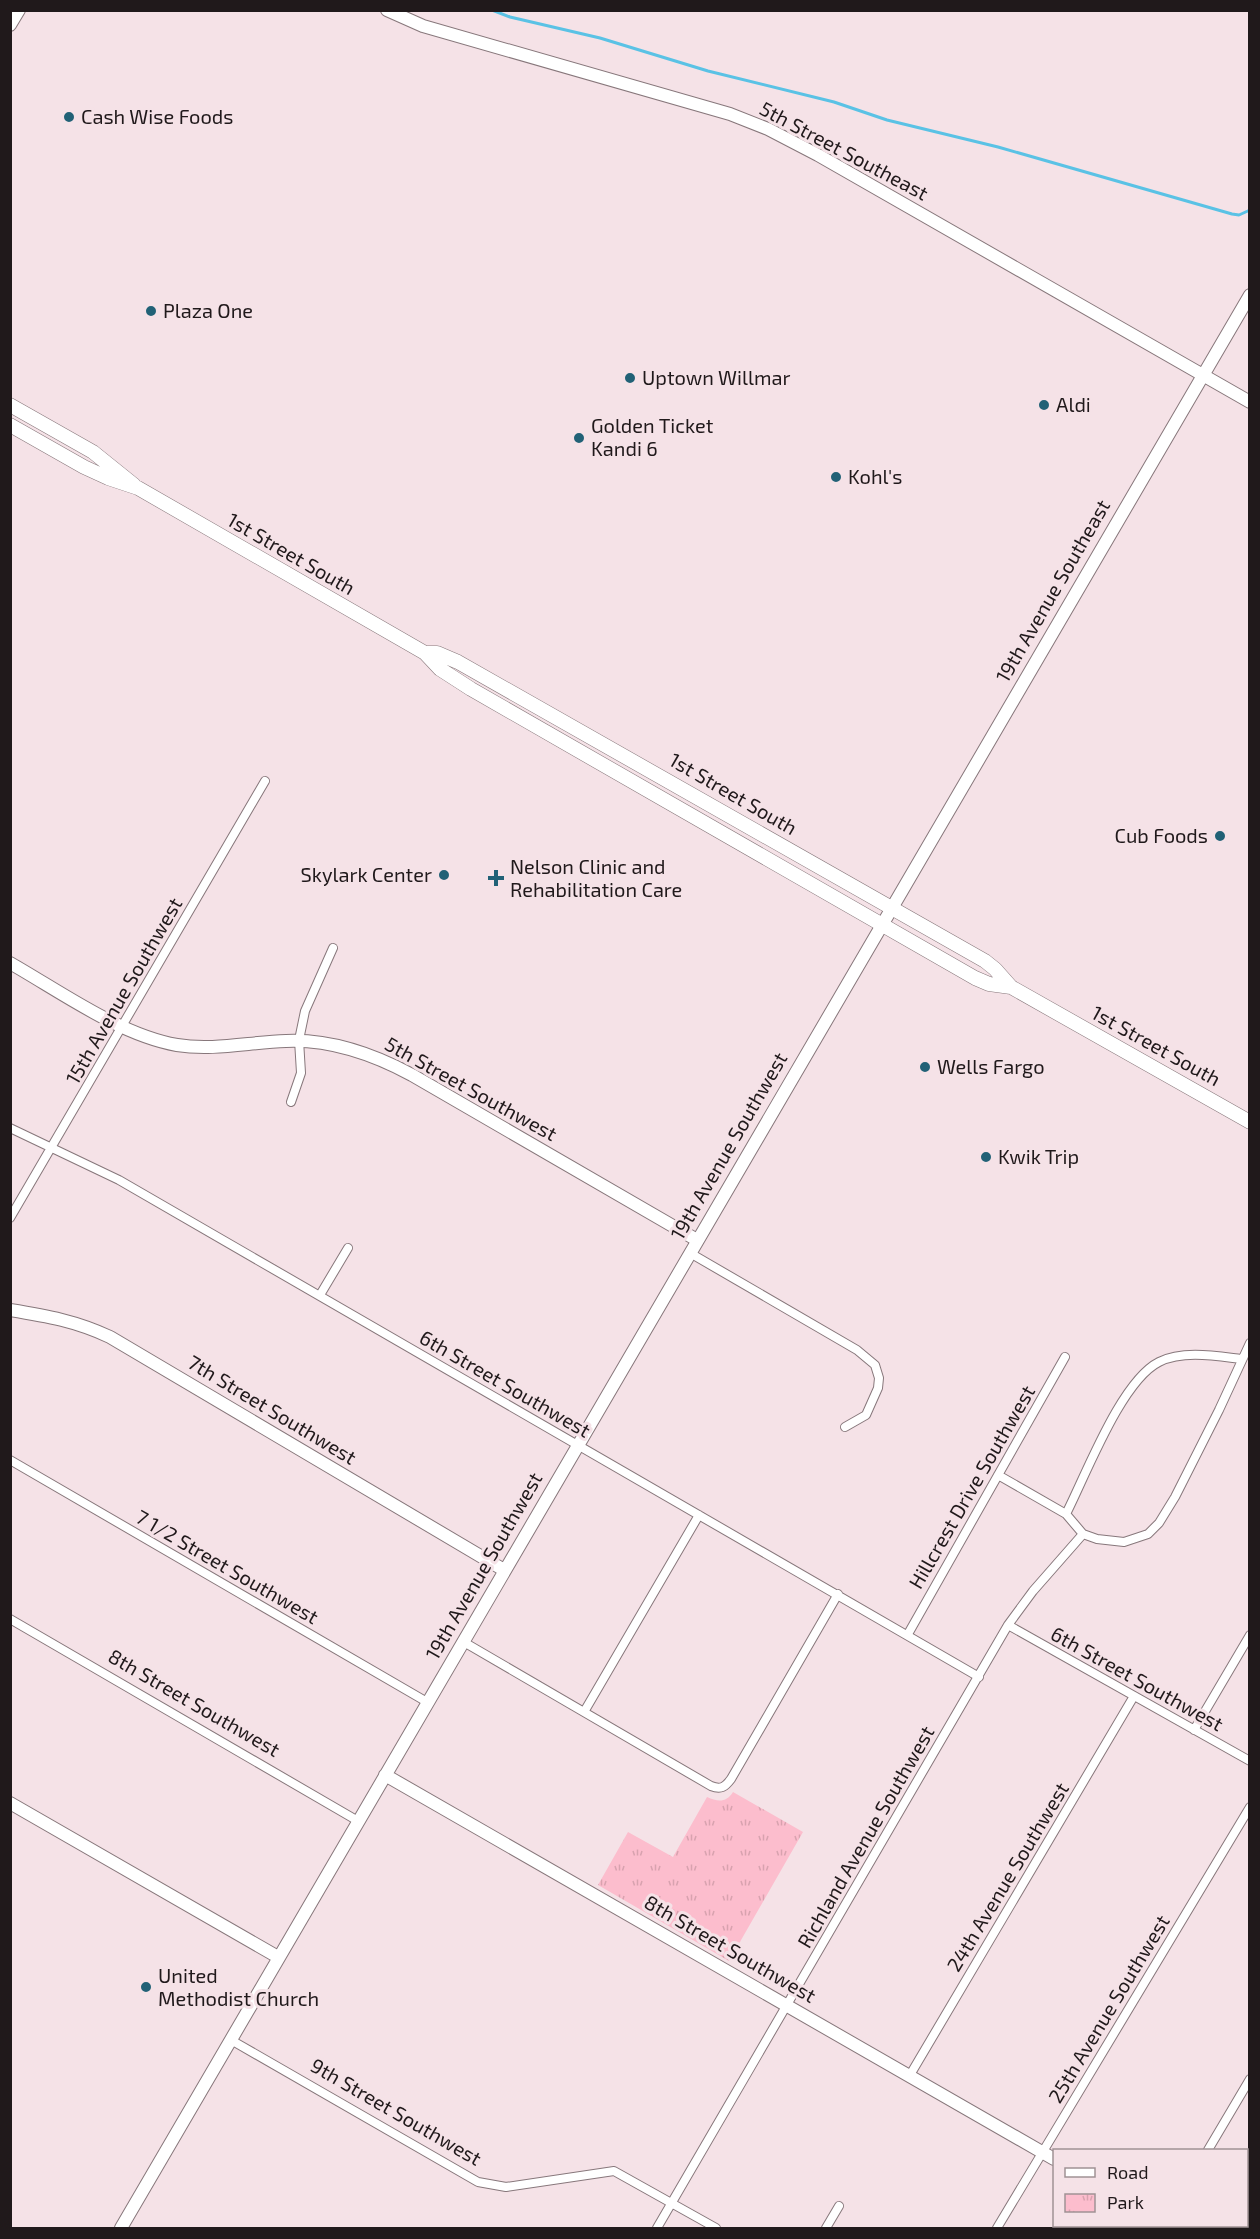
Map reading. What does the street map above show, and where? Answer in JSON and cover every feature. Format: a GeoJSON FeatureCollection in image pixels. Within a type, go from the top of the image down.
{"type":"FeatureCollection","features":[{"type":"Feature","properties":{"kind":"main road","name":"1st Street South"},"geometry":{"type":"LineString","coordinates":[[10,405],[93,452],[138,488],[425,653],[440,669],[471,689],[975,978],[997,986],[1011,987]]}},
{"type":"Feature","properties":{"kind":"main road","name":"1st Street South"},"geometry":{"type":"LineString","coordinates":[[10,425],[84,467],[138,488]]}},
{"type":"Feature","properties":{"kind":"main road","name":"1st Street South"},"geometry":{"type":"LineString","coordinates":[[425,653],[437,653],[458,662],[891,907],[985,961],[1002,975],[1011,987],[1250,1122]]}},
{"type":"Feature","properties":{"kind":"street"},"geometry":{"type":"LineString","coordinates":[[10,25],[19,10]]}},
{"type":"Feature","properties":{"kind":"street","name":"5th Street Southeast"},"geometry":{"type":"LineString","coordinates":[[387,10],[423,26],[709,108],[768,129],[818,155],[1250,402]]}},
{"type":"Feature","properties":{"kind":"street","name":"19th Avenue Southeast"},"geometry":{"type":"LineString","coordinates":[[881,924],[1250,295]]}},
{"type":"Feature","properties":{"kind":"street","name":"15th Avenue Southwest"},"geometry":{"type":"LineString","coordinates":[[10,1218],[265,780]]}},
{"type":"Feature","properties":{"kind":"street","name":"19th Avenue Southwest"},"geometry":{"type":"LineString","coordinates":[[121,2229],[881,924]]}},
{"type":"Feature","properties":{"kind":"street"},"geometry":{"type":"LineString","coordinates":[[291,1102],[301,1073],[299,1040],[310,997],[333,948]]}},
{"type":"Feature","properties":{"kind":"street","name":"5th Street Southwest"},"geometry":{"type":"LineString","coordinates":[[10,963],[122,1027],[164,1042],[190,1047],[299,1040],[350,1049],[399,1068],[697,1240]]}},
{"type":"Feature","properties":{"kind":"street","name":"6th Street Southwest"},"geometry":{"type":"LineString","coordinates":[[10,1128],[119,1180],[978,1677]]}},
{"type":"Feature","properties":{"kind":"street"},"geometry":{"type":"LineString","coordinates":[[320,1295],[348,1248]]}},
{"type":"Feature","properties":{"kind":"street"},"geometry":{"type":"LineString","coordinates":[[690,1253],[857,1350],[873,1362],[879,1378],[875,1399],[866,1415],[845,1427]]}},
{"type":"Feature","properties":{"kind":"street","name":"7th Street Southwest"},"geometry":{"type":"LineString","coordinates":[[10,1310],[58,1317],[86,1325],[110,1336],[504,1570]]}},
{"type":"Feature","properties":{"kind":"street"},"geometry":{"type":"LineString","coordinates":[[998,1475],[1066,1514],[1083,1534],[1097,1539],[1124,1542],[1148,1534],[1160,1523],[1175,1497],[1250,1343]]}},
{"type":"Feature","properties":{"kind":"street"},"geometry":{"type":"LineString","coordinates":[[1066,1514],[1119,1405],[1134,1383],[1146,1371],[1160,1361],[1179,1356],[1205,1355],[1241,1359]]}},
{"type":"Feature","properties":{"kind":"street","name":"Hillcrest Drive Southwest"},"geometry":{"type":"LineString","coordinates":[[908,1635],[1065,1357]]}},
{"type":"Feature","properties":{"kind":"street","name":"7 1/2 Street Southwest"},"geometry":{"type":"LineString","coordinates":[[10,1460],[428,1702]]}},
{"type":"Feature","properties":{"kind":"street"},"geometry":{"type":"LineString","coordinates":[[584,1712],[699,1515]]}},
{"type":"Feature","properties":{"kind":"street","name":"Richland Avenue Southwest"},"geometry":{"type":"LineString","coordinates":[[657,2229],[1008,1625],[1033,1591],[1083,1534]]}},
{"type":"Feature","properties":{"kind":"street"},"geometry":{"type":"LineString","coordinates":[[462,1641],[711,1786],[723,1788],[731,1779],[838,1594]]}},
{"type":"Feature","properties":{"kind":"street","name":"8th Street Southwest"},"geometry":{"type":"LineString","coordinates":[[10,1619],[358,1821]]}},
{"type":"Feature","properties":{"kind":"street","name":"6th Street Southwest"},"geometry":{"type":"LineString","coordinates":[[1008,1625],[1250,1761]]}},
{"type":"Feature","properties":{"kind":"street"},"geometry":{"type":"LineString","coordinates":[[1194,1730],[1250,1635]]}},
{"type":"Feature","properties":{"kind":"street","name":"24th Avenue Southwest"},"geometry":{"type":"LineString","coordinates":[[910,2075],[1134,1696]]}},
{"type":"Feature","properties":{"kind":"street","name":"8th Street Southwest"},"geometry":{"type":"LineString","coordinates":[[385,1775],[788,2004],[1053,2158]]}},
{"type":"Feature","properties":{"kind":"street"},"geometry":{"type":"LineString","coordinates":[[10,1803],[278,1958]]}},
{"type":"Feature","properties":{"kind":"street","name":"25th Avenue Southwest"},"geometry":{"type":"LineString","coordinates":[[997,2229],[1250,1807]]}},
{"type":"Feature","properties":{"kind":"street","name":"9th Street Southwest"},"geometry":{"type":"LineString","coordinates":[[231,2040],[478,2182],[506,2187],[614,2171],[716,2229]]}},
{"type":"Feature","properties":{"kind":"street"},"geometry":{"type":"LineString","coordinates":[[1209,2149],[1250,2079]]}},
{"type":"Feature","properties":{"kind":"street"},"geometry":{"type":"LineString","coordinates":[[826,2229],[839,2206]]}},
{"type":"Feature","properties":{"kind":"green space"},"geometry":{"type":"Polygon","coordinates":[[[733,1792],[803,1832],[729,1961],[598,1885],[628,1832],[673,1857],[707,1797],[721,1800],[728,1798],[733,1792]]]}},
{"type":"Feature","properties":{"kind":"waterway"},"geometry":{"type":"LineString","coordinates":[[492,10],[510,17],[600,38],[708,71],[834,102],[887,120],[998,147],[1232,214],[1239,215],[1250,210]]}},
{"type":"Feature","properties":{"kind":"place","name":"Cash Wise Foods"},"geometry":{"type":"Point","coordinates":[69,117]}},
{"type":"Feature","properties":{"kind":"place","name":"Plaza One"},"geometry":{"type":"Point","coordinates":[151,311]}},
{"type":"Feature","properties":{"kind":"place","name":"Uptown Willmar"},"geometry":{"type":"Point","coordinates":[630,378]}},
{"type":"Feature","properties":{"kind":"place","name":"Aldi"},"geometry":{"type":"Point","coordinates":[1044,405]}},
{"type":"Feature","properties":{"kind":"place","name":"Golden Ticket Kandi 6"},"geometry":{"type":"Point","coordinates":[579,438]}},
{"type":"Feature","properties":{"kind":"place","name":"Kohl's"},"geometry":{"type":"Point","coordinates":[836,477]}},
{"type":"Feature","properties":{"kind":"place","name":"Cub Foods"},"geometry":{"type":"Point","coordinates":[1220,836]}},
{"type":"Feature","properties":{"kind":"place","name":"Skylark Center"},"geometry":{"type":"Point","coordinates":[444,875]}},
{"type":"Feature","properties":{"kind":"place","name":"Nelson Clinic and Rehabilitation Care"},"geometry":{"type":"Point","coordinates":[496,878]}},
{"type":"Feature","properties":{"kind":"place","name":"Wells Fargo"},"geometry":{"type":"Point","coordinates":[925,1067]}},
{"type":"Feature","properties":{"kind":"place","name":"Kwik Trip"},"geometry":{"type":"Point","coordinates":[986,1157]}},
{"type":"Feature","properties":{"kind":"place","name":"United Methodist Church"},"geometry":{"type":"Point","coordinates":[146,1987]}}]}
